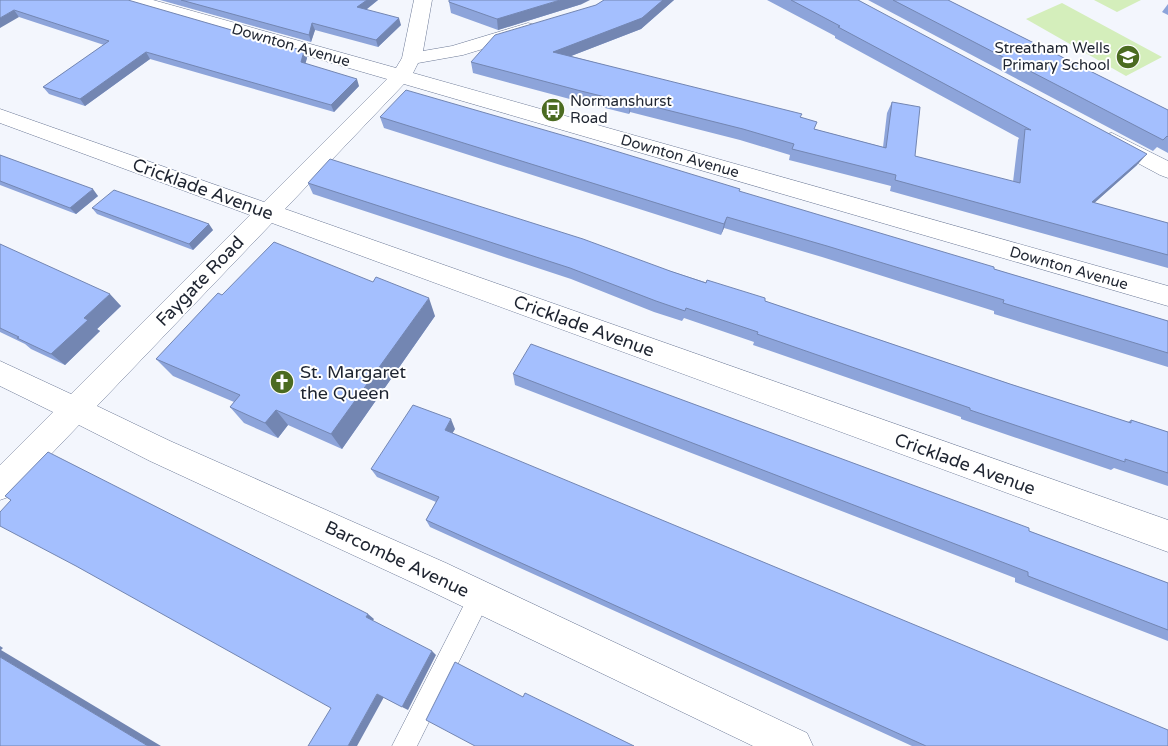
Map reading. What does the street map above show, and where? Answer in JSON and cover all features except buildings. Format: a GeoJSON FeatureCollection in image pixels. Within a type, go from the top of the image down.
{"type":"FeatureCollection","features":[{"type":"Feature","properties":{"kind":"street","name":"Downton Avenue"},"geometry":{"type":"LineString","coordinates":[[134,0],[406,67],[1168,296]]}},
{"type":"Feature","properties":{"kind":"street"},"geometry":{"type":"LineString","coordinates":[[406,67],[423,0]]}},
{"type":"Feature","properties":{"kind":"street"},"geometry":{"type":"LineString","coordinates":[[406,67],[428,58],[543,24]]}},
{"type":"Feature","properties":{"kind":"street","name":"Faygate Road"},"geometry":{"type":"LineString","coordinates":[[0,486],[268,213],[406,67]]}},
{"type":"Feature","properties":{"kind":"street","name":"Cricklade Avenue"},"geometry":{"type":"LineString","coordinates":[[0,116],[1168,536]]}},
{"type":"Feature","properties":{"kind":"street"},"geometry":{"type":"LineString","coordinates":[[1099,132],[1168,170]]}},
{"type":"Feature","properties":{"kind":"street","name":"Barcombe Avenue"},"geometry":{"type":"LineString","coordinates":[[0,373],[160,451],[480,597],[794,746]]}},
{"type":"Feature","properties":{"kind":"lane"},"geometry":{"type":"LineString","coordinates":[[404,746],[480,597]]}},
{"type":"Feature","properties":{"kind":"green space"},"geometry":{"type":"Polygon","coordinates":[[[1094,0],[1141,0],[1117,12],[1094,0]]]}},
{"type":"Feature","properties":{"kind":"green space"},"geometry":{"type":"Polygon","coordinates":[[[1062,3],[1162,57],[1126,76],[1026,19],[1062,3]]]}},
{"type":"Feature","properties":{"kind":"place","name":"Streatham Wells Primary School"},"geometry":{"type":"Point","coordinates":[1128,57]}},
{"type":"Feature","properties":{"kind":"place","name":"Normanshurst Road"},"geometry":{"type":"Point","coordinates":[553,110]}},
{"type":"Feature","properties":{"kind":"place","name":"St. Margaret the Queen"},"geometry":{"type":"Point","coordinates":[282,382]}}]}
